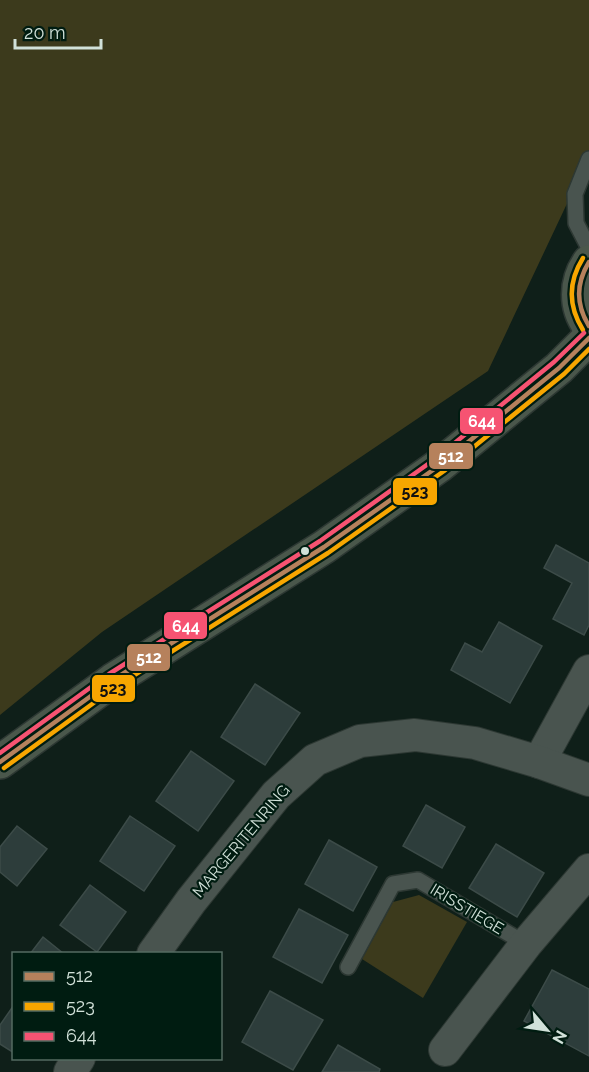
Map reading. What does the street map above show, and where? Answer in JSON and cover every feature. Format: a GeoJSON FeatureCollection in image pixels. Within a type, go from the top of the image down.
{"type":"FeatureCollection","features":[{"type":"Feature","properties":{"kind":"main road"},"geometry":{"type":"LineString","coordinates":[[589,262],[579,286],[579,303],[584,320],[589,326]]}},
{"type":"Feature","properties":{"kind":"main road"},"geometry":{"type":"LineString","coordinates":[[0,762],[113,680],[324,547],[440,465],[559,368],[589,338]]}},
{"type":"Feature","properties":{"kind":"street"},"geometry":{"type":"LineString","coordinates":[[539,762],[589,671]]}},
{"type":"Feature","properties":{"kind":"street","name":"MARGERITENRING"},"geometry":{"type":"LineString","coordinates":[[154,952],[191,901],[276,795],[315,760],[360,741],[415,735],[476,743],[589,780]]}},
{"type":"Feature","properties":{"kind":"street"},"geometry":{"type":"LineString","coordinates":[[445,1050],[526,944],[589,870]]}},
{"type":"Feature","properties":{"kind":"lane"},"geometry":{"type":"LineString","coordinates":[[589,159],[575,194],[576,223],[589,248]]}},
{"type":"Feature","properties":{"kind":"lane","name":"IRISSTIEGE"},"geometry":{"type":"LineString","coordinates":[[348,967],[393,884],[418,880],[526,944]]}},
{"type":"Feature","properties":{"kind":"shaded area"},"geometry":{"type":"Polygon","coordinates":[[[0,0],[589,0],[589,157],[488,371],[102,632],[0,715],[0,0]]]}},
{"type":"Feature","properties":{"kind":"shaded area"},"geometry":{"type":"Polygon","coordinates":[[[419,895],[467,922],[423,998],[362,959],[393,902],[419,895]]]}},
{"type":"Feature","properties":{"kind":"building"},"geometry":{"type":"Polygon","coordinates":[[[556,545],[589,563],[589,625],[584,635],[553,619],[572,583],[544,568],[556,545]]]}},
{"type":"Feature","properties":{"kind":"building"},"geometry":{"type":"Polygon","coordinates":[[[499,622],[542,646],[510,703],[451,670],[465,643],[482,652],[499,622]]]}},
{"type":"Feature","properties":{"kind":"building"},"geometry":{"type":"Polygon","coordinates":[[[255,684],[300,713],[265,765],[221,737],[255,684]]]}},
{"type":"Feature","properties":{"kind":"building"},"geometry":{"type":"Polygon","coordinates":[[[191,751],[234,781],[198,831],[156,801],[191,751]]]}},
{"type":"Feature","properties":{"kind":"building"},"geometry":{"type":"Polygon","coordinates":[[[426,805],[465,827],[442,868],[403,846],[426,805]]]}},
{"type":"Feature","properties":{"kind":"building"},"geometry":{"type":"Polygon","coordinates":[[[130,816],[175,846],[144,891],[100,861],[130,816]]]}},
{"type":"Feature","properties":{"kind":"building"},"geometry":{"type":"Polygon","coordinates":[[[17,826],[47,849],[17,886],[0,872],[0,847],[17,826]]]}},
{"type":"Feature","properties":{"kind":"building"},"geometry":{"type":"Polygon","coordinates":[[[329,840],[377,867],[353,911],[305,884],[329,840]]]}},
{"type":"Feature","properties":{"kind":"building"},"geometry":{"type":"Polygon","coordinates":[[[496,844],[544,873],[517,917],[469,888],[496,844]]]}},
{"type":"Feature","properties":{"kind":"building"},"geometry":{"type":"Polygon","coordinates":[[[90,885],[126,912],[97,952],[60,925],[90,885]]]}},
{"type":"Feature","properties":{"kind":"building"},"geometry":{"type":"Polygon","coordinates":[[[299,909],[348,935],[322,983],[273,957],[299,909]]]}},
{"type":"Feature","properties":{"kind":"building"},"geometry":{"type":"Polygon","coordinates":[[[43,937],[62,952],[32,952],[43,937]]]}},
{"type":"Feature","properties":{"kind":"building"},"geometry":{"type":"Polygon","coordinates":[[[552,970],[589,989],[589,1056],[524,1021],[552,970]]]}},
{"type":"Feature","properties":{"kind":"building"},"geometry":{"type":"Polygon","coordinates":[[[270,991],[323,1020],[293,1070],[242,1042],[270,991]]]}},
{"type":"Feature","properties":{"kind":"building"},"geometry":{"type":"Polygon","coordinates":[[[12,1008],[12,1052],[0,1044],[0,1025],[12,1008]]]}},
{"type":"Feature","properties":{"kind":"building"},"geometry":{"type":"Polygon","coordinates":[[[338,1045],[380,1069],[379,1072],[322,1072],[338,1045]]]}},
{"type":"Feature","properties":{"kind":"transit line","name":"523"},"geometry":{"type":"LineString","coordinates":[[583,258],[572,285],[572,303],[583,330]]}},
{"type":"Feature","properties":{"kind":"transit line","name":"512"},"geometry":{"type":"LineString","coordinates":[[589,262],[582,278],[579,294],[582,310],[589,326]]}},
{"type":"Feature","properties":{"kind":"transit line","name":"644"},"geometry":{"type":"LineString","coordinates":[[0,753],[109,674],[320,541],[435,459],[554,362],[584,333]]}},
{"type":"Feature","properties":{"kind":"transit line","name":"512"},"geometry":{"type":"LineString","coordinates":[[0,762],[113,680],[324,547],[440,465],[559,368],[589,338]]}},
{"type":"Feature","properties":{"kind":"transit line","name":"523"},"geometry":{"type":"LineString","coordinates":[[4,768],[117,686],[328,553],[444,471],[564,374],[589,349]]}}]}
